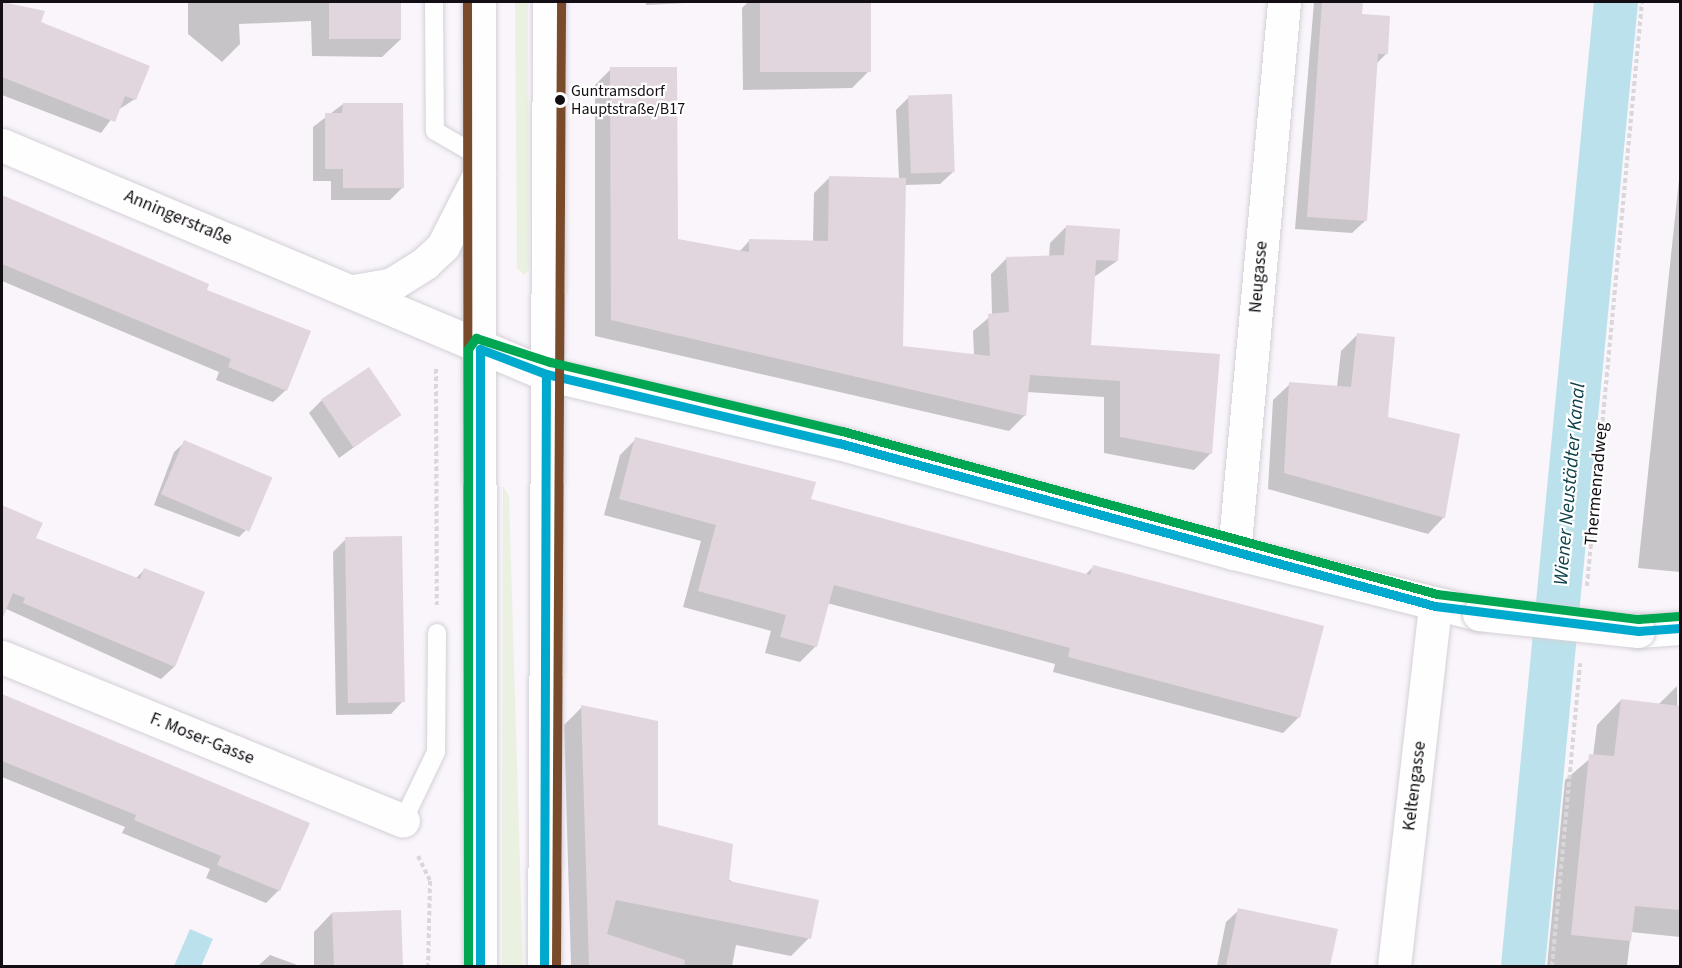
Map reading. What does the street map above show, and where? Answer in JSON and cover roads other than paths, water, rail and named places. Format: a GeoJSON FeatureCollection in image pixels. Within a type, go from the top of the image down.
{"type":"FeatureCollection","features":[{"type":"Feature","properties":{"kind":"street"},"geometry":{"type":"LineString","coordinates":[[479,2],[480,966]]}},
{"type":"Feature","properties":{"kind":"street"},"geometry":{"type":"LineString","coordinates":[[544,966],[549,2]]}},
{"type":"Feature","properties":{"kind":"street","name":"Neugasse"},"geometry":{"type":"LineString","coordinates":[[1234,553],[1284,2]]}},
{"type":"Feature","properties":{"kind":"street","name":"Anningerstraße"},"geometry":{"type":"LineString","coordinates":[[2,145],[354,291],[480,349],[546,374],[840,443],[1234,553],[1435,606],[1479,614],[1638,631],[1680,628]]}},
{"type":"Feature","properties":{"kind":"street"},"geometry":{"type":"LineString","coordinates":[[354,291],[392,284],[425,263],[443,246],[479,166]]}},
{"type":"Feature","properties":{"kind":"street","name":"Keltengasse"},"geometry":{"type":"LineString","coordinates":[[1394,966],[1435,606]]}},
{"type":"Feature","properties":{"kind":"street","name":"F. Moser-Gasse"},"geometry":{"type":"LineString","coordinates":[[2,657],[403,821]]}},
{"type":"Feature","properties":{"kind":"lane"},"geometry":{"type":"LineString","coordinates":[[435,2],[435,131],[479,166]]}},
{"type":"Feature","properties":{"kind":"lane"},"geometry":{"type":"LineString","coordinates":[[403,821],[436,752],[437,633]]}},
{"type":"Feature","properties":{"kind":"water"},"geometry":{"type":"Polygon","coordinates":[[[190,929],[213,939],[201,966],[174,966],[190,929]]]}},
{"type":"Feature","properties":{"kind":"waterway","name":"Wiener Neustädter Kanal"},"geometry":{"type":"LineString","coordinates":[[1523,966],[1616,2]]}},
{"type":"Feature","properties":{"kind":"place","name":"Guntramsdorf Hauptstraße/B17"},"geometry":{"type":"Point","coordinates":[560,100]}}]}
